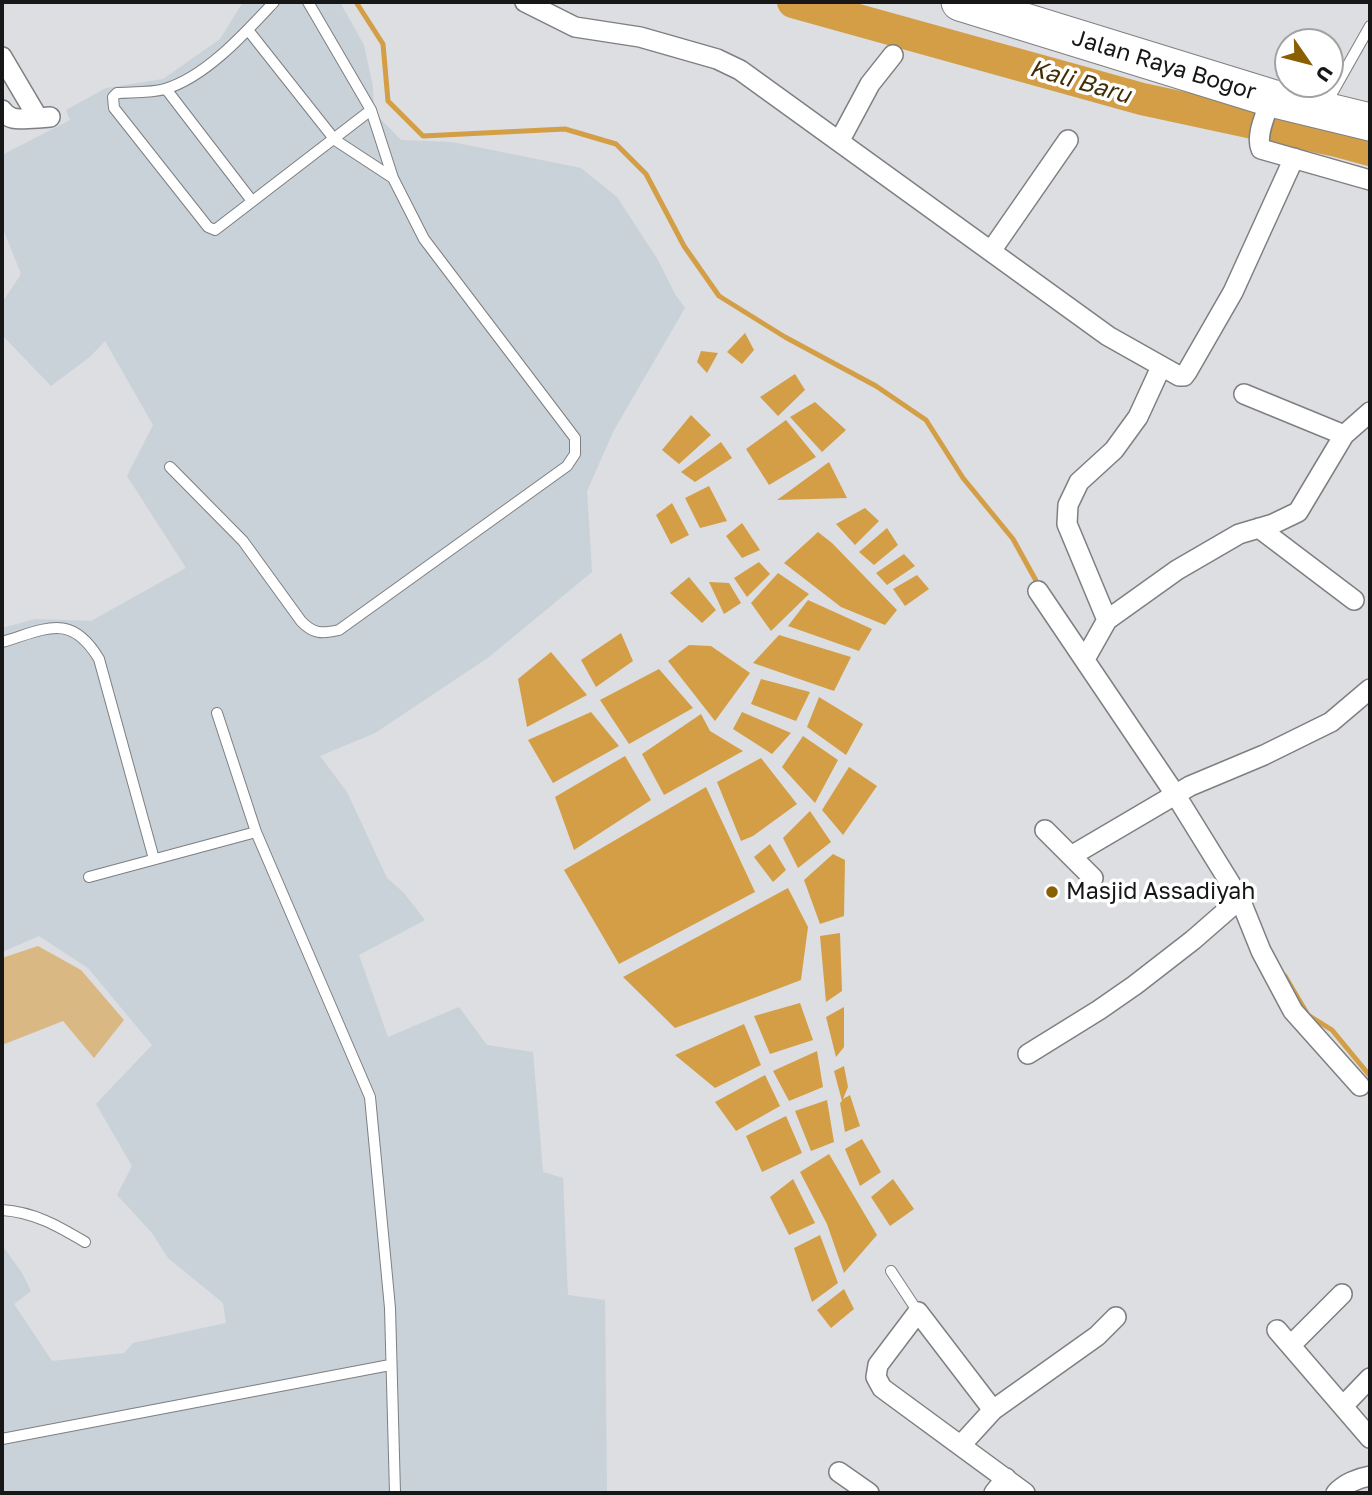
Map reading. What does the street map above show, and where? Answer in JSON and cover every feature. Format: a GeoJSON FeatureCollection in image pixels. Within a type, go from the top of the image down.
{"type":"FeatureCollection","features":[{"type":"Feature","properties":{"kind":"highway","name":"Jalan Raya Bogor"},"geometry":{"type":"LineString","coordinates":[[960,2],[1274,93]]}},
{"type":"Feature","properties":{"kind":"highway","name":"Jalan Raya Bogor"},"geometry":{"type":"LineString","coordinates":[[1020,2],[1274,92]]}},
{"type":"Feature","properties":{"kind":"highway","name":"Jalan Raya Bogor"},"geometry":{"type":"LineString","coordinates":[[1292,98],[1370,122]]}},
{"type":"Feature","properties":{"kind":"highway","name":"Jalan Raya Bogor"},"geometry":{"type":"LineString","coordinates":[[1344,98],[1370,103]]}},
{"type":"Feature","properties":{"kind":"street"},"geometry":{"type":"LineString","coordinates":[[524,2],[575,27],[640,37],[724,62],[840,140],[1108,336],[1179,376],[1184,376],[1187,372],[1233,292],[1294,158]]}},
{"type":"Feature","properties":{"kind":"street"},"geometry":{"type":"LineString","coordinates":[[840,140],[870,85],[893,55]]}},
{"type":"Feature","properties":{"kind":"street"},"geometry":{"type":"LineString","coordinates":[[2,110],[7,118],[12,120],[44,118],[3,63]]}},
{"type":"Feature","properties":{"kind":"street"},"geometry":{"type":"LineString","coordinates":[[1277,98],[1260,135],[1261,149],[1370,180]]}},
{"type":"Feature","properties":{"kind":"street"},"geometry":{"type":"LineString","coordinates":[[991,251],[1068,140]]}},
{"type":"Feature","properties":{"kind":"street"},"geometry":{"type":"LineString","coordinates":[[1104,626],[1067,524],[1068,506],[1079,482],[1114,450],[1138,417],[1161,367]]}},
{"type":"Feature","properties":{"kind":"street"},"geometry":{"type":"LineString","coordinates":[[1244,394],[1344,435]]}},
{"type":"Feature","properties":{"kind":"street"},"geometry":{"type":"LineString","coordinates":[[1286,548],[1298,512],[1344,435],[1370,412]]}},
{"type":"Feature","properties":{"kind":"street"},"geometry":{"type":"LineString","coordinates":[[1086,656],[1104,626],[1195,559],[1239,534],[1273,524],[1298,512]]}},
{"type":"Feature","properties":{"kind":"street"},"geometry":{"type":"LineString","coordinates":[[1259,528],[1354,600]]}},
{"type":"Feature","properties":{"kind":"street"},"geometry":{"type":"LineString","coordinates":[[1038,591],[1181,791],[1240,899],[1261,951],[1293,1012],[1360,1086]]}},
{"type":"Feature","properties":{"kind":"street"},"geometry":{"type":"LineString","coordinates":[[1071,856],[1181,791],[1331,722],[1370,689]]}},
{"type":"Feature","properties":{"kind":"street"},"geometry":{"type":"LineString","coordinates":[[1045,830],[1093,878]]}},
{"type":"Feature","properties":{"kind":"street"},"geometry":{"type":"LineString","coordinates":[[1028,1054],[1135,985],[1194,940],[1240,899]]}},
{"type":"Feature","properties":{"kind":"street"},"geometry":{"type":"LineString","coordinates":[[1291,1345],[1342,1294]]}},
{"type":"Feature","properties":{"kind":"street"},"geometry":{"type":"LineString","coordinates":[[993,1410],[918,1312],[878,1365],[876,1377],[882,1388],[961,1445],[1000,1486],[1025,1493]]}},
{"type":"Feature","properties":{"kind":"street"},"geometry":{"type":"LineString","coordinates":[[961,1445],[993,1410],[1097,1336],[1116,1317]]}},
{"type":"Feature","properties":{"kind":"street"},"geometry":{"type":"LineString","coordinates":[[1277,1330],[1370,1438]]}},
{"type":"Feature","properties":{"kind":"street"},"geometry":{"type":"LineString","coordinates":[[1344,1405],[1370,1378]]}},
{"type":"Feature","properties":{"kind":"street"},"geometry":{"type":"LineString","coordinates":[[839,1472],[869,1493]]}},
{"type":"Feature","properties":{"kind":"street"},"geometry":{"type":"LineString","coordinates":[[1336,1493],[1340,1488],[1370,1476]]}},
{"type":"Feature","properties":{"kind":"lane"},"geometry":{"type":"LineString","coordinates":[[274,2],[248,30],[206,67],[166,89],[117,93],[113,97],[112,105],[208,228],[215,230],[371,110]]}},
{"type":"Feature","properties":{"kind":"lane"},"geometry":{"type":"LineString","coordinates":[[170,467],[243,541],[309,631],[323,634],[339,629],[567,466],[575,454],[575,438],[424,239],[393,178],[371,110],[308,2]]}},
{"type":"Feature","properties":{"kind":"lane"},"geometry":{"type":"LineString","coordinates":[[1344,72],[1370,26]]}},
{"type":"Feature","properties":{"kind":"lane"},"geometry":{"type":"LineString","coordinates":[[248,30],[335,139],[393,178]]}},
{"type":"Feature","properties":{"kind":"lane"},"geometry":{"type":"LineString","coordinates":[[166,89],[252,201]]}},
{"type":"Feature","properties":{"kind":"lane"},"geometry":{"type":"LineString","coordinates":[[2,642],[55,628],[70,629],[89,642],[99,659],[154,859]]}},
{"type":"Feature","properties":{"kind":"lane"},"geometry":{"type":"LineString","coordinates":[[217,713],[256,832],[370,1097],[390,1308],[395,1493]]}},
{"type":"Feature","properties":{"kind":"lane"},"geometry":{"type":"LineString","coordinates":[[89,877],[256,832]]}},
{"type":"Feature","properties":{"kind":"lane"},"geometry":{"type":"LineString","coordinates":[[2,1210],[17,1211],[47,1220],[85,1242]]}},
{"type":"Feature","properties":{"kind":"lane"},"geometry":{"type":"LineString","coordinates":[[891,1271],[918,1312]]}},
{"type":"Feature","properties":{"kind":"lane"},"geometry":{"type":"LineString","coordinates":[[2,1440],[390,1364]]}},
{"type":"Feature","properties":{"kind":"shaded area"},"geometry":{"type":"Polygon","coordinates":[[[243,2],[340,2],[364,45],[373,87],[374,112],[401,140],[452,142],[581,168],[617,197],[685,308],[614,430],[587,491],[592,572],[489,657],[375,733],[320,756],[347,792],[387,878],[403,892],[425,920],[359,955],[388,1037],[459,1007],[487,1045],[533,1052],[543,1172],[563,1178],[568,1295],[605,1300],[607,1493],[2,1493],[2,1245],[31,1291],[14,1304],[52,1361],[124,1353],[133,1343],[226,1323],[223,1303],[168,1258],[152,1233],[117,1195],[132,1166],[96,1104],[152,1045],[88,968],[39,936],[2,952],[2,628],[35,619],[91,621],[186,568],[127,476],[153,425],[105,341],[91,356],[51,386],[2,335],[2,303],[21,274],[2,226],[2,155],[70,120],[66,110],[106,88],[163,79],[220,39],[243,2]]]}},
{"type":"Feature","properties":{"kind":"shaded area"},"geometry":{"type":"Polygon","coordinates":[[[745,333],[754,350],[742,364],[727,352],[745,333]]]}},
{"type":"Feature","properties":{"kind":"shaded area"},"geometry":{"type":"Polygon","coordinates":[[[701,351],[718,353],[707,373],[697,362],[701,351]]]}},
{"type":"Feature","properties":{"kind":"shaded area"},"geometry":{"type":"Polygon","coordinates":[[[795,374],[805,390],[778,416],[760,397],[795,374]]]}},
{"type":"Feature","properties":{"kind":"shaded area"},"geometry":{"type":"Polygon","coordinates":[[[815,402],[846,430],[822,452],[790,417],[815,402]]]}},
{"type":"Feature","properties":{"kind":"shaded area"},"geometry":{"type":"Polygon","coordinates":[[[691,415],[711,435],[679,464],[662,450],[691,415]]]}},
{"type":"Feature","properties":{"kind":"shaded area"},"geometry":{"type":"Polygon","coordinates":[[[786,420],[816,457],[769,485],[746,449],[786,420]]]}},
{"type":"Feature","properties":{"kind":"shaded area"},"geometry":{"type":"Polygon","coordinates":[[[721,442],[732,458],[695,482],[681,472],[721,442]]]}},
{"type":"Feature","properties":{"kind":"shaded area"},"geometry":{"type":"Polygon","coordinates":[[[829,462],[847,498],[777,500],[829,462]]]}},
{"type":"Feature","properties":{"kind":"shaded area"},"geometry":{"type":"Polygon","coordinates":[[[709,486],[727,521],[700,528],[685,498],[709,486]]]}},
{"type":"Feature","properties":{"kind":"shaded area"},"geometry":{"type":"Polygon","coordinates":[[[672,503],[689,535],[671,544],[656,515],[672,503]]]}},
{"type":"Feature","properties":{"kind":"shaded area"},"geometry":{"type":"Polygon","coordinates":[[[865,508],[879,521],[855,545],[836,524],[865,508]]]}},
{"type":"Feature","properties":{"kind":"shaded area"},"geometry":{"type":"Polygon","coordinates":[[[742,523],[760,550],[742,558],[726,536],[742,523]]]}},
{"type":"Feature","properties":{"kind":"shaded area"},"geometry":{"type":"Polygon","coordinates":[[[887,528],[898,545],[874,565],[859,552],[887,528]]]}},
{"type":"Feature","properties":{"kind":"shaded area"},"geometry":{"type":"Polygon","coordinates":[[[818,532],[897,610],[885,625],[841,607],[784,563],[818,532]]]}},
{"type":"Feature","properties":{"kind":"shaded area"},"geometry":{"type":"Polygon","coordinates":[[[904,554],[915,566],[887,585],[876,573],[904,554]]]}},
{"type":"Feature","properties":{"kind":"shaded area"},"geometry":{"type":"Polygon","coordinates":[[[759,562],[770,574],[747,597],[734,578],[759,562]]]}},
{"type":"Feature","properties":{"kind":"shaded area"},"geometry":{"type":"Polygon","coordinates":[[[778,573],[809,594],[771,631],[751,603],[778,573]]]}},
{"type":"Feature","properties":{"kind":"shaded area"},"geometry":{"type":"Polygon","coordinates":[[[917,575],[929,589],[905,606],[893,589],[917,575]]]}},
{"type":"Feature","properties":{"kind":"shaded area"},"geometry":{"type":"Polygon","coordinates":[[[689,577],[716,610],[702,623],[670,593],[689,577]]]}},
{"type":"Feature","properties":{"kind":"shaded area"},"geometry":{"type":"Polygon","coordinates":[[[709,582],[729,583],[741,603],[724,614],[709,582]]]}},
{"type":"Feature","properties":{"kind":"shaded area"},"geometry":{"type":"Polygon","coordinates":[[[808,600],[872,629],[859,651],[788,626],[808,600]]]}},
{"type":"Feature","properties":{"kind":"shaded area"},"geometry":{"type":"Polygon","coordinates":[[[621,633],[633,661],[596,687],[581,660],[621,633]]]}},
{"type":"Feature","properties":{"kind":"shaded area"},"geometry":{"type":"Polygon","coordinates":[[[779,635],[851,657],[834,691],[753,663],[779,635]]]}},
{"type":"Feature","properties":{"kind":"shaded area"},"geometry":{"type":"Polygon","coordinates":[[[689,645],[711,646],[750,673],[715,721],[668,661],[689,645]]]}},
{"type":"Feature","properties":{"kind":"shaded area"},"geometry":{"type":"Polygon","coordinates":[[[551,652],[587,695],[527,727],[518,679],[551,652]]]}},
{"type":"Feature","properties":{"kind":"shaded area"},"geometry":{"type":"Polygon","coordinates":[[[659,669],[693,708],[629,744],[600,700],[659,669]]]}},
{"type":"Feature","properties":{"kind":"shaded area"},"geometry":{"type":"Polygon","coordinates":[[[761,679],[810,692],[796,721],[751,704],[761,679]]]}},
{"type":"Feature","properties":{"kind":"shaded area"},"geometry":{"type":"Polygon","coordinates":[[[819,697],[863,724],[846,755],[807,727],[819,697]]]}},
{"type":"Feature","properties":{"kind":"shaded area"},"geometry":{"type":"Polygon","coordinates":[[[591,712],[619,746],[553,783],[528,740],[591,712]]]}},
{"type":"Feature","properties":{"kind":"shaded area"},"geometry":{"type":"Polygon","coordinates":[[[742,712],[791,733],[772,754],[733,729],[742,712]]]}},
{"type":"Feature","properties":{"kind":"shaded area"},"geometry":{"type":"Polygon","coordinates":[[[701,714],[710,731],[743,751],[664,795],[642,754],[701,714]]]}},
{"type":"Feature","properties":{"kind":"shaded area"},"geometry":{"type":"Polygon","coordinates":[[[803,736],[838,760],[815,803],[782,767],[803,736]]]}},
{"type":"Feature","properties":{"kind":"shaded area"},"geometry":{"type":"Polygon","coordinates":[[[625,756],[651,800],[574,850],[555,797],[625,756]]]}},
{"type":"Feature","properties":{"kind":"shaded area"},"geometry":{"type":"Polygon","coordinates":[[[761,758],[797,804],[753,836],[741,841],[717,782],[761,758]]]}},
{"type":"Feature","properties":{"kind":"shaded area"},"geometry":{"type":"Polygon","coordinates":[[[849,767],[877,786],[843,835],[822,810],[849,767]]]}},
{"type":"Feature","properties":{"kind":"shaded area"},"geometry":{"type":"Polygon","coordinates":[[[706,787],[755,892],[619,964],[564,870],[706,787]]]}},
{"type":"Feature","properties":{"kind":"shaded area"},"geometry":{"type":"Polygon","coordinates":[[[810,811],[831,842],[798,868],[783,838],[810,811]]]}},
{"type":"Feature","properties":{"kind":"shaded area"},"geometry":{"type":"Polygon","coordinates":[[[770,844],[786,870],[773,882],[754,857],[770,844]]]}},
{"type":"Feature","properties":{"kind":"shaded area"},"geometry":{"type":"Polygon","coordinates":[[[833,854],[845,860],[844,916],[820,924],[804,880],[833,854]]]}},
{"type":"Feature","properties":{"kind":"shaded area"},"geometry":{"type":"Polygon","coordinates":[[[788,888],[808,927],[801,980],[675,1028],[623,977],[788,888]]]}},
{"type":"Feature","properties":{"kind":"shaded area"},"geometry":{"type":"Polygon","coordinates":[[[840,933],[842,991],[826,1002],[820,936],[840,933]]]}},
{"type":"Feature","properties":{"kind":"shaded area"},"geometry":{"type":"Polygon","coordinates":[[[38,946],[81,970],[124,1020],[94,1058],[63,1021],[2,1045],[2,958],[38,946]]]}},
{"type":"Feature","properties":{"kind":"shaded area"},"geometry":{"type":"Polygon","coordinates":[[[800,1003],[813,1040],[770,1054],[754,1016],[800,1003]]]}},
{"type":"Feature","properties":{"kind":"shaded area"},"geometry":{"type":"Polygon","coordinates":[[[844,1007],[844,1047],[836,1057],[826,1017],[844,1007]]]}},
{"type":"Feature","properties":{"kind":"shaded area"},"geometry":{"type":"Polygon","coordinates":[[[744,1024],[761,1065],[715,1088],[675,1055],[744,1024]]]}},
{"type":"Feature","properties":{"kind":"shaded area"},"geometry":{"type":"Polygon","coordinates":[[[817,1051],[823,1087],[789,1101],[773,1071],[817,1051]]]}},
{"type":"Feature","properties":{"kind":"shaded area"},"geometry":{"type":"Polygon","coordinates":[[[844,1066],[848,1087],[843,1099],[850,1095],[860,1126],[845,1132],[840,1103],[842,1101],[834,1071],[844,1066]]]}},
{"type":"Feature","properties":{"kind":"shaded area"},"geometry":{"type":"Polygon","coordinates":[[[765,1075],[780,1106],[736,1131],[715,1102],[765,1075]]]}},
{"type":"Feature","properties":{"kind":"shaded area"},"geometry":{"type":"Polygon","coordinates":[[[827,1100],[834,1142],[811,1151],[795,1111],[827,1100]]]}},
{"type":"Feature","properties":{"kind":"shaded area"},"geometry":{"type":"Polygon","coordinates":[[[786,1116],[802,1153],[762,1172],[746,1136],[786,1116]]]}},
{"type":"Feature","properties":{"kind":"shaded area"},"geometry":{"type":"Polygon","coordinates":[[[862,1139],[881,1172],[860,1186],[845,1149],[862,1139]]]}},
{"type":"Feature","properties":{"kind":"shaded area"},"geometry":{"type":"Polygon","coordinates":[[[829,1154],[877,1235],[844,1273],[827,1224],[800,1172],[829,1154]]]}},
{"type":"Feature","properties":{"kind":"shaded area"},"geometry":{"type":"Polygon","coordinates":[[[793,1179],[815,1223],[789,1235],[770,1197],[793,1179]]]}},
{"type":"Feature","properties":{"kind":"shaded area"},"geometry":{"type":"Polygon","coordinates":[[[893,1179],[914,1209],[890,1226],[871,1197],[893,1179]]]}},
{"type":"Feature","properties":{"kind":"shaded area"},"geometry":{"type":"Polygon","coordinates":[[[820,1235],[838,1283],[812,1302],[794,1248],[820,1235]]]}},
{"type":"Feature","properties":{"kind":"shaded area"},"geometry":{"type":"Polygon","coordinates":[[[844,1289],[854,1309],[831,1328],[817,1310],[844,1289]]]}},
{"type":"Feature","properties":{"kind":"waterway"},"geometry":{"type":"LineString","coordinates":[[356,2],[383,44],[388,101],[423,136],[565,129],[616,144],[646,174],[684,246],[719,296],[785,337],[876,386],[926,420],[963,478],[1013,539],[1039,586]]}},
{"type":"Feature","properties":{"kind":"waterway","name":"Kali Baru"},"geometry":{"type":"LineString","coordinates":[[793,2],[1142,99],[1370,150]]}},
{"type":"Feature","properties":{"kind":"waterway"},"geometry":{"type":"LineString","coordinates":[[1285,976],[1308,1015],[1332,1030],[1370,1076]]}},
{"type":"Feature","properties":{"kind":"place","name":"Masjid Assadiyah"},"geometry":{"type":"Point","coordinates":[1052,892]}}]}
